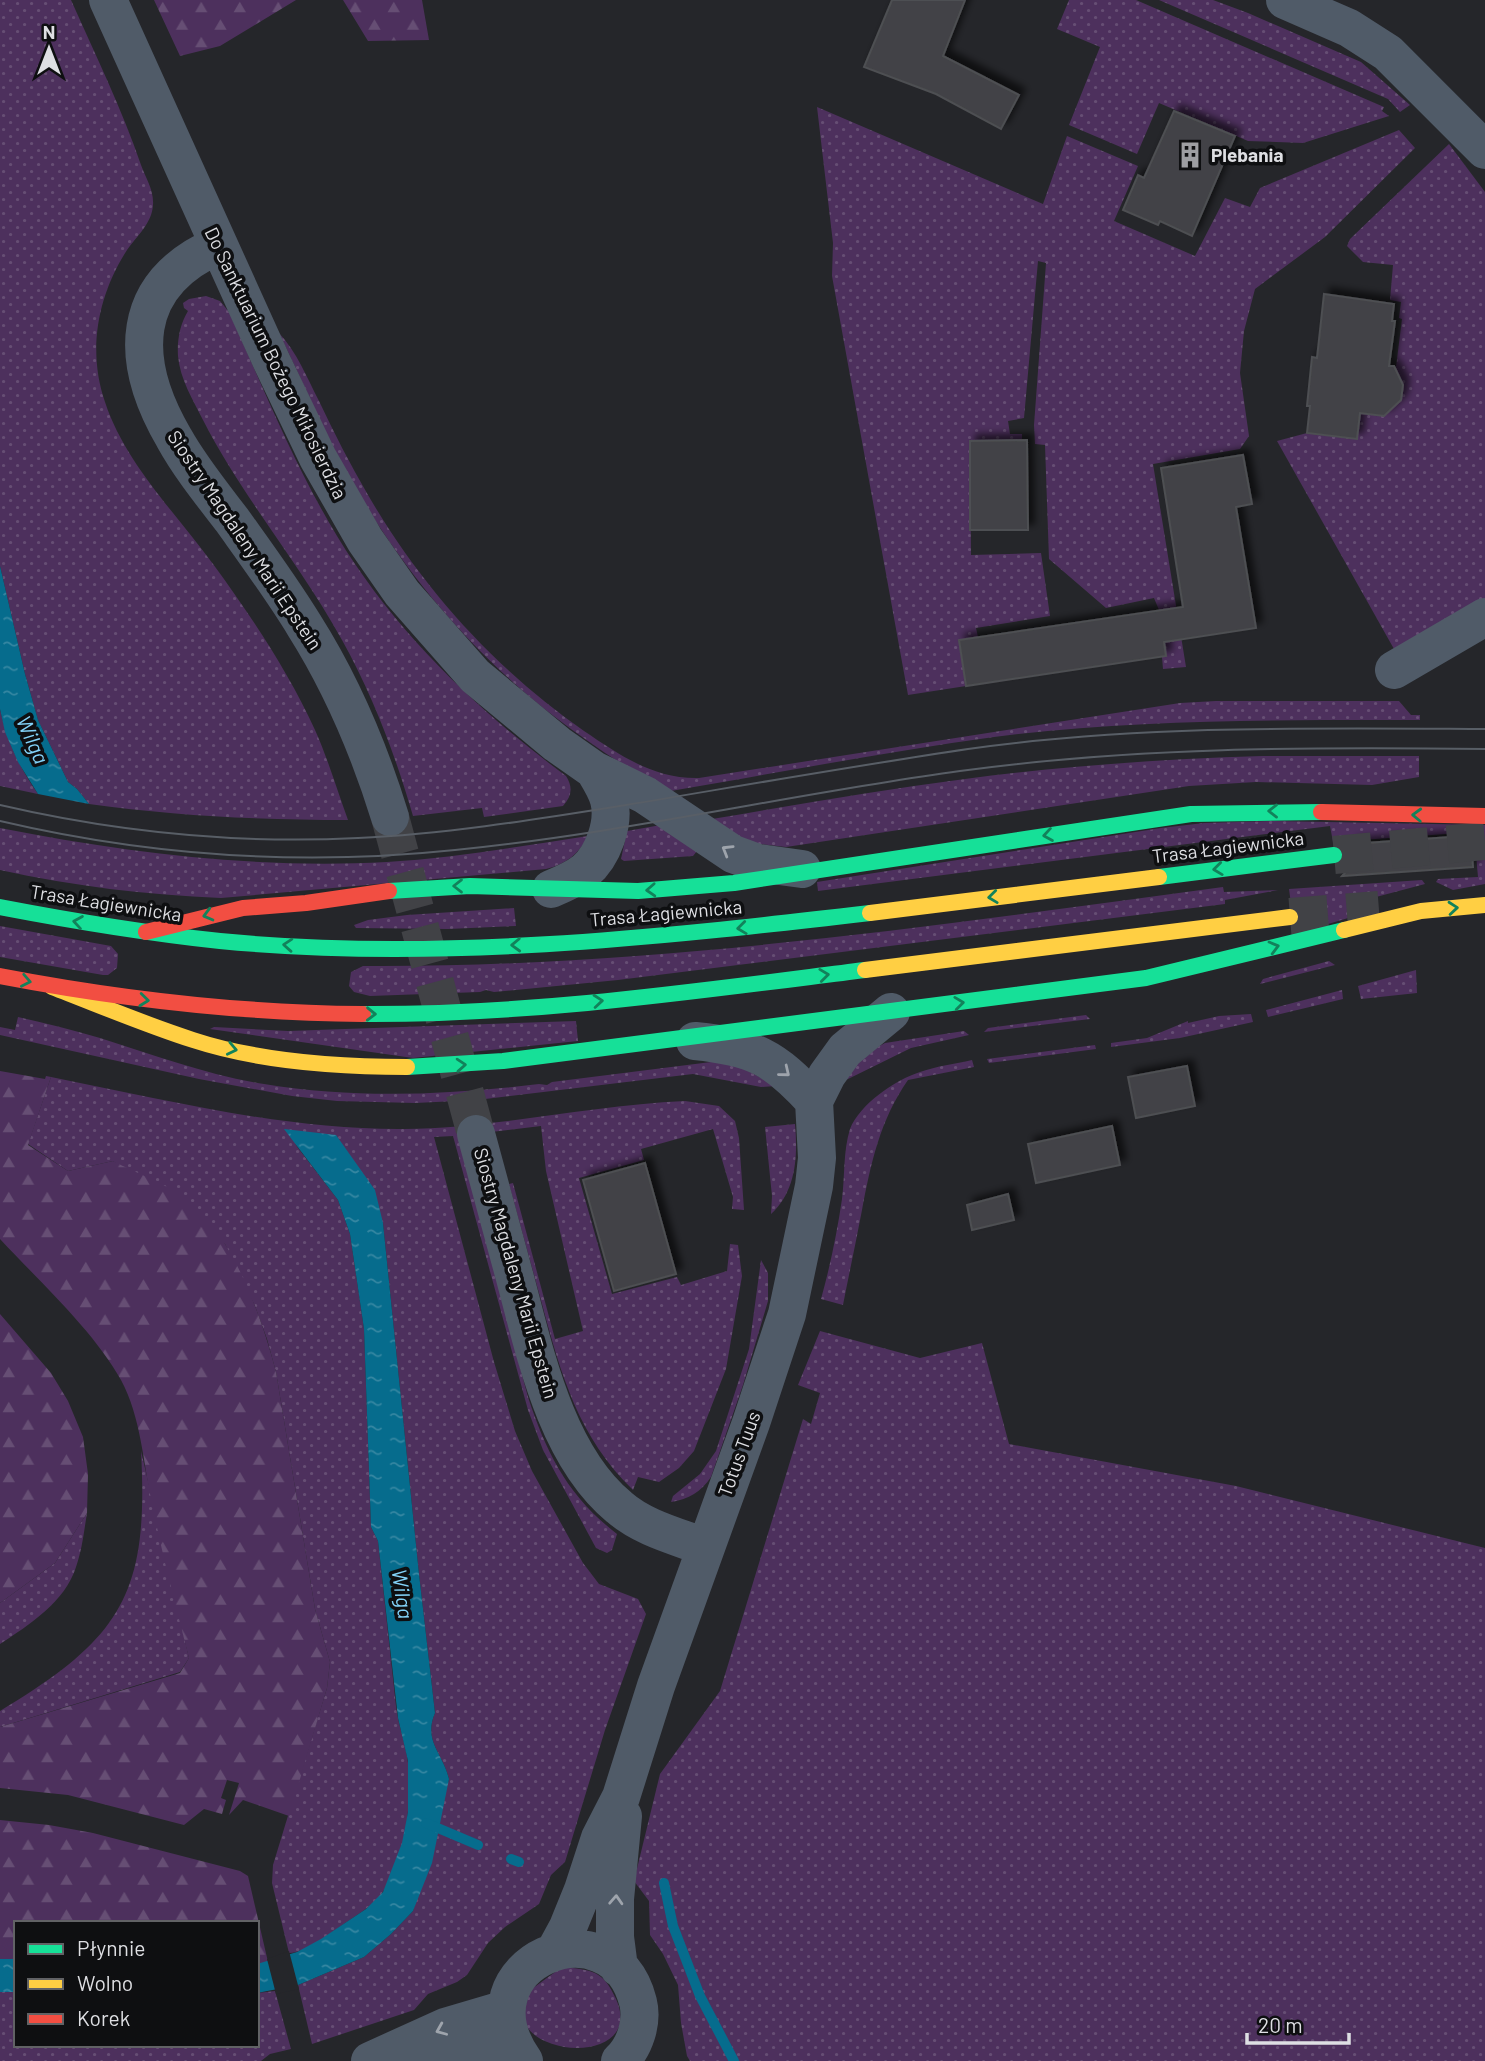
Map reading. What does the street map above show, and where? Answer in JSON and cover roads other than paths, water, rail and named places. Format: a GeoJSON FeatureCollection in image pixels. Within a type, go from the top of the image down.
{"type":"FeatureCollection","features":[{"type":"Feature","properties":{"kind":"main road"},"geometry":{"type":"LineString","coordinates":[[146,932],[243,908],[306,903],[406,888],[470,886],[657,890],[734,883],[1191,814],[1298,811],[1485,816]]}},
{"type":"Feature","properties":{"kind":"main road","name":"Trasa Łagiewnicka"},"geometry":{"type":"LineString","coordinates":[[0,907],[62,919],[198,938],[305,946],[458,947],[584,942],[718,931],[1334,855]]}},
{"type":"Feature","properties":{"kind":"main road"},"geometry":{"type":"LineString","coordinates":[[52,987],[195,1041],[292,1060],[335,1066],[393,1068],[467,1065],[1146,978],[1401,916],[1485,905]]}},
{"type":"Feature","properties":{"kind":"main road"},"geometry":{"type":"LineString","coordinates":[[0,976],[116,997],[232,1009],[389,1014],[474,1011],[673,994],[1290,917]]}},
{"type":"Feature","properties":{"kind":"street","name":"Do Sanktuarium Bożego Miłosierdzia"},"geometry":{"type":"LineString","coordinates":[[108,0],[318,458],[384,569],[440,639],[475,676],[537,729],[594,770],[645,795],[733,854],[758,863],[816,871]]}},
{"type":"Feature","properties":{"kind":"street"},"geometry":{"type":"LineString","coordinates":[[1285,0],[1349,28],[1388,53],[1485,150]]}},
{"type":"Feature","properties":{"kind":"street","name":"Siostry Magdaleny Marii Epstein"},"geometry":{"type":"LineString","coordinates":[[219,245],[186,263],[169,278],[155,296],[146,323],[144,340],[151,385],[164,418],[185,456],[274,578],[332,671],[364,741],[390,817]]}},
{"type":"Feature","properties":{"kind":"street"},"geometry":{"type":"LineString","coordinates":[[1394,670],[1485,617]]}},
{"type":"Feature","properties":{"kind":"street","name":"Do Sanktuarium Bożego Miłosierdzia"},"geometry":{"type":"LineString","coordinates":[[551,889],[585,871],[604,842],[610,807],[594,770]]}},
{"type":"Feature","properties":{"kind":"street"},"geometry":{"type":"LineString","coordinates":[[675,1038],[731,1045],[757,1053],[792,1076],[814,1101],[827,1075],[845,1050],[891,1012]]}},
{"type":"Feature","properties":{"kind":"street","name":"Totus Tuus"},"geometry":{"type":"LineString","coordinates":[[555,1951],[583,1891],[600,1838],[621,1797],[639,1735],[751,1423],[787,1314],[814,1186],[817,1158],[814,1101]]}},
{"type":"Feature","properties":{"kind":"street","name":"Siostry Magdaleny Marii Epstein"},"geometry":{"type":"LineString","coordinates":[[476,1134],[533,1343],[553,1404],[581,1462],[608,1498],[629,1515],[705,1547]]}},
{"type":"Feature","properties":{"kind":"street","name":"Totus Tuus"},"geometry":{"type":"LineString","coordinates":[[620,1968],[615,1937],[615,1899],[623,1818],[621,1797]]}},
{"type":"Feature","properties":{"kind":"street"},"geometry":{"type":"LineString","coordinates":[[514,2038],[511,1989],[521,1972],[536,1959],[572,1948],[591,1951],[606,1958],[620,1968],[632,1984],[638,2005],[638,2025],[632,2056]]}},
{"type":"Feature","properties":{"kind":"street"},"geometry":{"type":"LineString","coordinates":[[374,2060],[444,2027],[514,2038]]}},
{"type":"Feature","properties":{"kind":"street"},"geometry":{"type":"LineString","coordinates":[[455,2061],[514,2038]]}},
{"type":"Feature","properties":{"kind":"street"},"geometry":{"type":"LineString","coordinates":[[374,2060],[443,2061]]}},
{"type":"Feature","properties":{"kind":"water","name":"Wilga"},"geometry":{"type":"Polygon","coordinates":[[[0,566],[38,720],[68,782],[89,804],[38,794],[18,762],[5,732],[0,709],[0,566]]]}},
{"type":"Feature","properties":{"kind":"water","name":"Wilga"},"geometry":{"type":"Polygon","coordinates":[[[284,1129],[336,1135],[375,1190],[383,1223],[435,1713],[431,1731],[449,1779],[432,1863],[413,1911],[364,1957],[298,1985],[259,1993],[259,1963],[297,1952],[321,1939],[366,1909],[383,1892],[402,1843],[408,1812],[408,1761],[398,1718],[378,1541],[371,1527],[364,1329],[350,1234],[338,1200],[284,1129]]]}},
{"type":"Feature","properties":{"kind":"water"},"geometry":{"type":"Polygon","coordinates":[[[0,1959],[14,1959],[14,1992],[0,1992],[0,1959]]]}},
{"type":"Feature","properties":{"kind":"waterway"},"geometry":{"type":"LineString","coordinates":[[426,1823],[478,1845]]}},
{"type":"Feature","properties":{"kind":"waterway"},"geometry":{"type":"LineString","coordinates":[[511,1859],[519,1862]]}},
{"type":"Feature","properties":{"kind":"waterway"},"geometry":{"type":"LineString","coordinates":[[664,1883],[673,1926],[700,1996],[734,2061]]}},
{"type":"Feature","properties":{"kind":"tunnel"},"geometry":{"type":"LineString","coordinates":[[390,817],[476,1134]]}},
{"type":"Feature","properties":{"kind":"tunnel"},"geometry":{"type":"LineString","coordinates":[[1334,855],[1485,841]]}},
{"type":"Feature","properties":{"kind":"tunnel"},"geometry":{"type":"LineString","coordinates":[[1290,917],[1379,910]]}},
{"type":"Feature","properties":{"kind":"tram line"},"geometry":{"type":"LineString","coordinates":[[0,805],[88,822],[178,834],[268,839],[358,838],[526,821],[1032,741],[1226,730],[1485,729]]}},
{"type":"Feature","properties":{"kind":"tram line"},"geometry":{"type":"LineString","coordinates":[[0,821],[113,843],[226,855],[398,855],[582,834],[897,780],[1026,763],[1222,750],[1485,749]]}},
{"type":"Feature","properties":{"kind":"place","name":"Plebania"},"geometry":{"type":"Point","coordinates":[1190,155]}}]}
